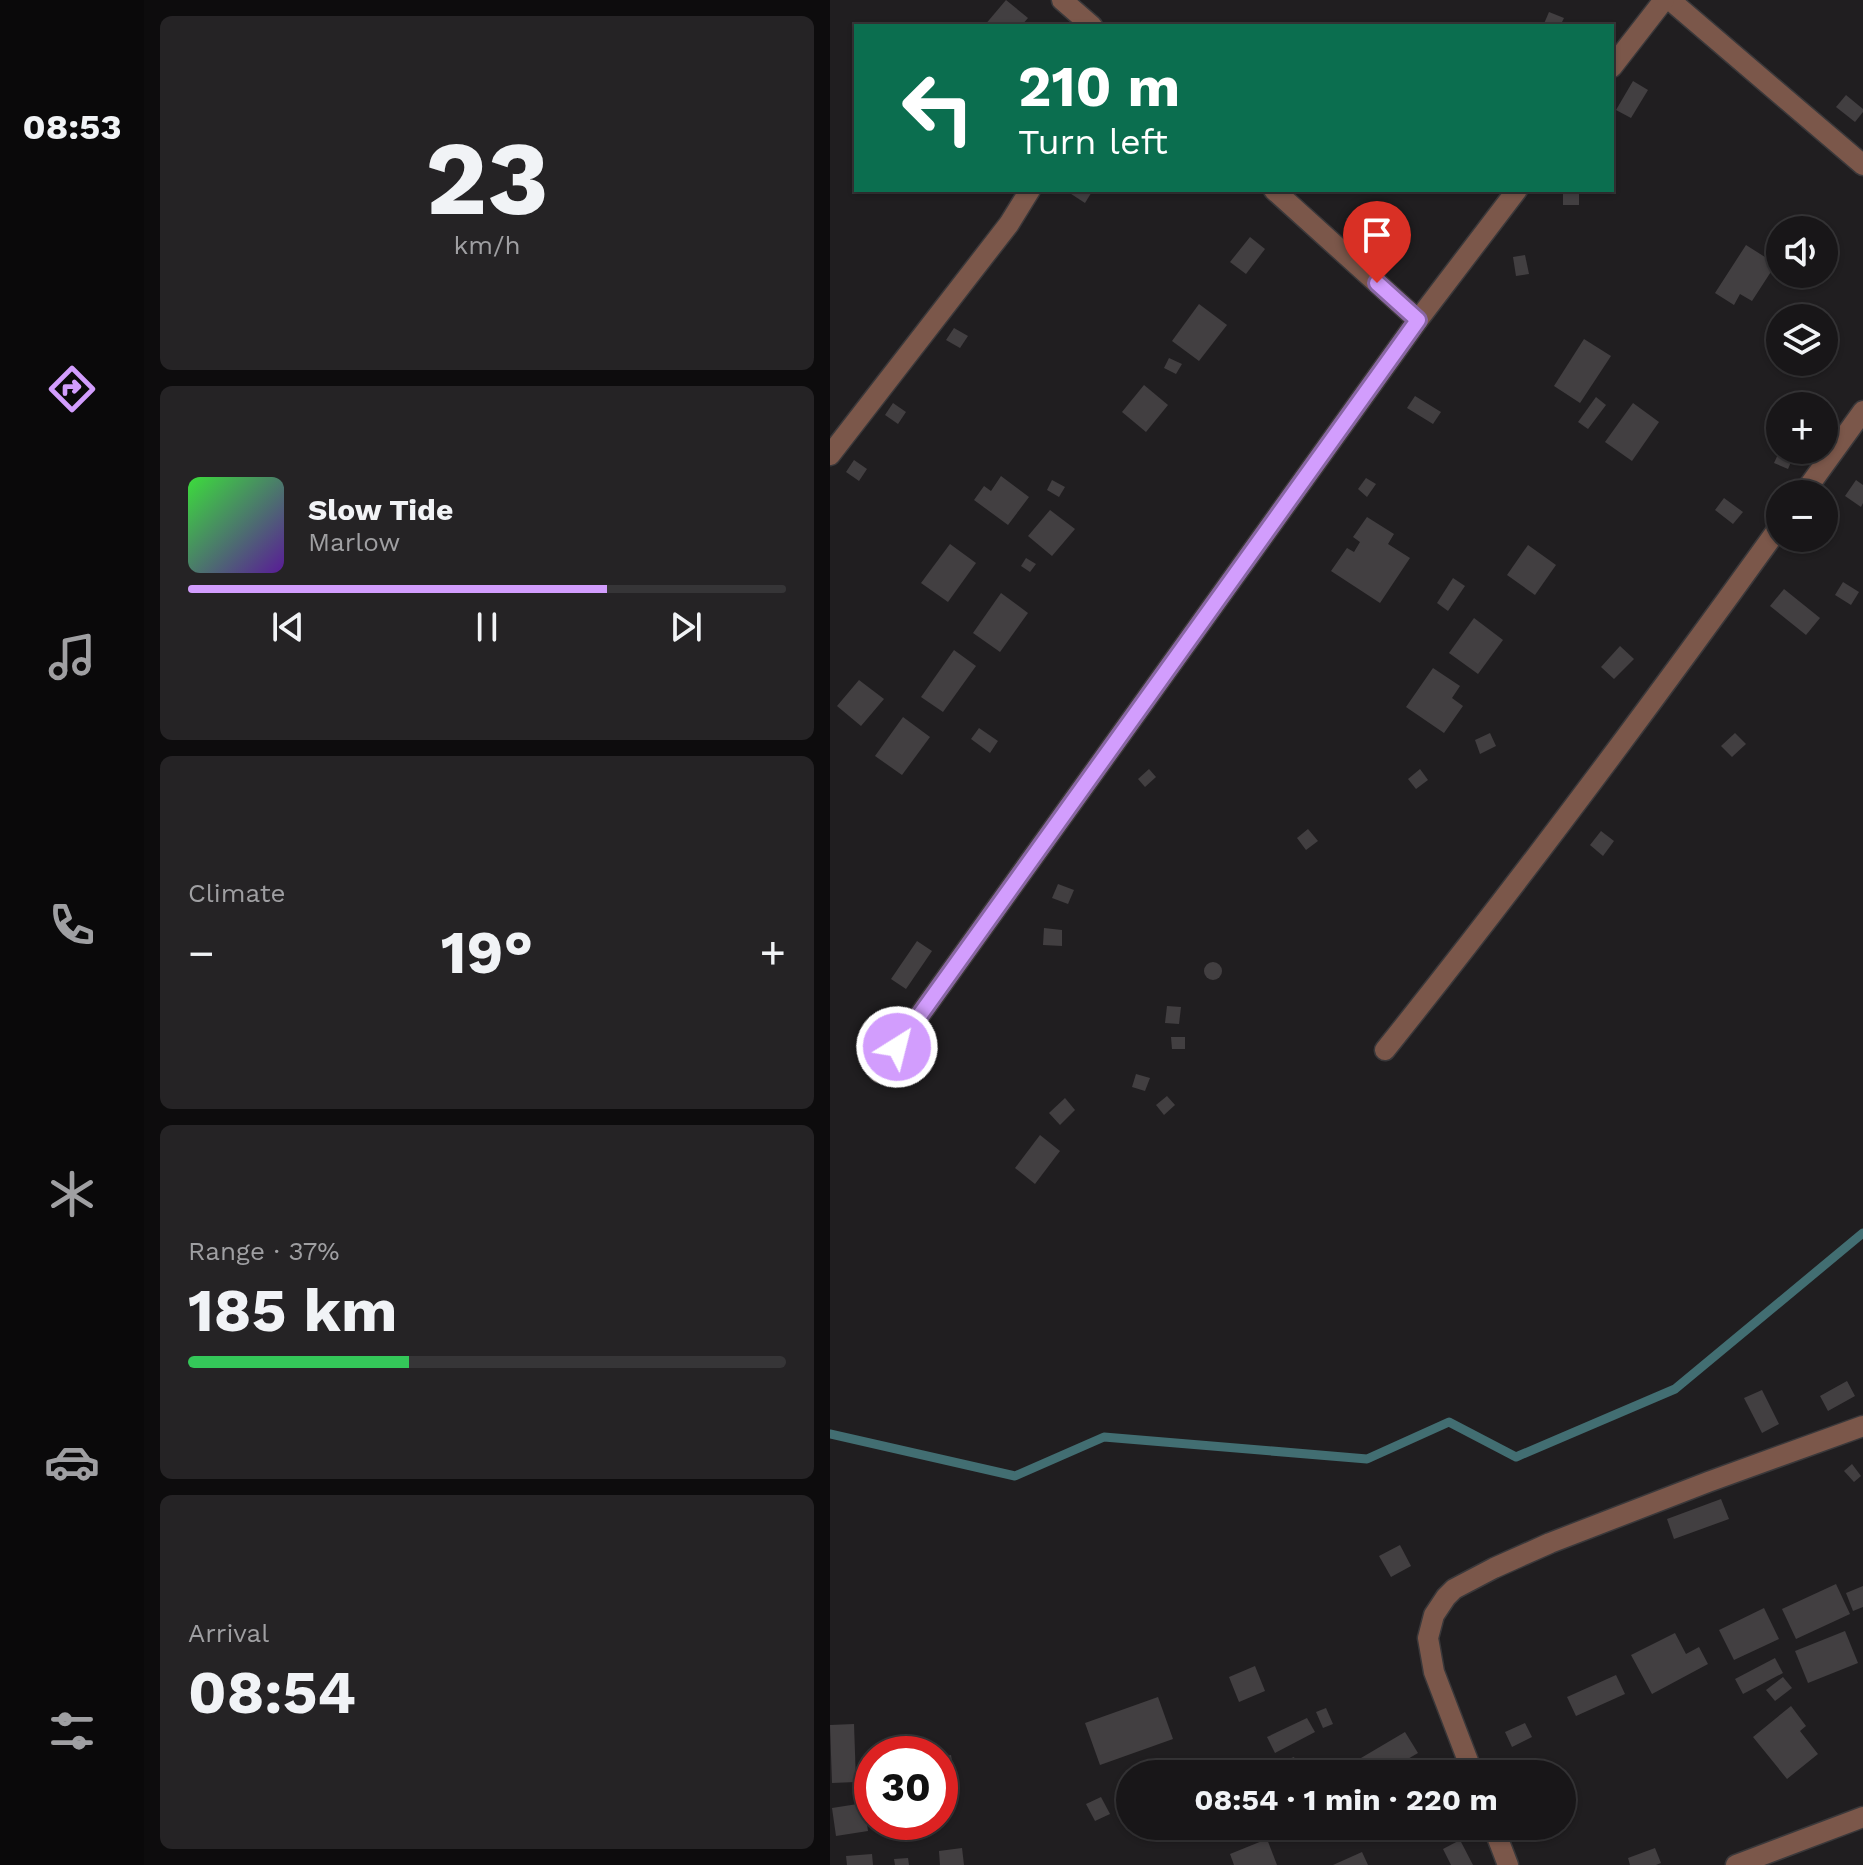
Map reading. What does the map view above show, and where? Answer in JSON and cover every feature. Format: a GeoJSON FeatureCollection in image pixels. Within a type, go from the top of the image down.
{"type":"FeatureCollection","features":[{"type":"Feature","properties":{"kind":"street"},"geometry":{"type":"LineString","coordinates":[[1062,0],[1090,24]]}},
{"type":"Feature","properties":{"kind":"street"},"geometry":{"type":"LineString","coordinates":[[1614,64],[1664,0]]}},
{"type":"Feature","properties":{"kind":"street"},"geometry":{"type":"LineString","coordinates":[[1670,0],[1863,165]]}},
{"type":"Feature","properties":{"kind":"street"},"geometry":{"type":"LineString","coordinates":[[830,455],[1009,224],[1029,192]]}},
{"type":"Feature","properties":{"kind":"street"},"geometry":{"type":"LineString","coordinates":[[1276,192],[1418,320]]}},
{"type":"Feature","properties":{"kind":"street"},"geometry":{"type":"LineString","coordinates":[[879,1072],[1418,320],[1515,192]]}},
{"type":"Feature","properties":{"kind":"street"},"geometry":{"type":"LineString","coordinates":[[1813,480],[1863,411]]}},
{"type":"Feature","properties":{"kind":"street"},"geometry":{"type":"LineString","coordinates":[[1385,1050],[1496,910],[1766,545]]}},
{"type":"Feature","properties":{"kind":"street"},"geometry":{"type":"LineString","coordinates":[[1468,1760],[1434,1672],[1428,1638],[1434,1615],[1454,1589],[1550,1543],[1863,1426]]}},
{"type":"Feature","properties":{"kind":"street"},"geometry":{"type":"LineString","coordinates":[[1736,1865],[1863,1817]]}},
{"type":"Feature","properties":{"kind":"street"},"geometry":{"type":"LineString","coordinates":[[1498,1840],[1508,1865]]}},
{"type":"Feature","properties":{"kind":"building"},"geometry":{"type":"Polygon","coordinates":[[[1006,0],[1028,18],[1023,24],[986,24],[1006,0]]]}},
{"type":"Feature","properties":{"kind":"building"},"geometry":{"type":"Polygon","coordinates":[[[1549,12],[1564,18],[1561,24],[1544,24],[1549,12]]]}},
{"type":"Feature","properties":{"kind":"building"},"geometry":{"type":"Polygon","coordinates":[[[1633,81],[1648,90],[1631,118],[1616,110],[1633,81]]]}},
{"type":"Feature","properties":{"kind":"building"},"geometry":{"type":"Polygon","coordinates":[[[1846,95],[1863,109],[1855,122],[1836,107],[1846,95]]]}},
{"type":"Feature","properties":{"kind":"building"},"geometry":{"type":"Polygon","coordinates":[[[1068,192],[1092,192],[1085,203],[1068,192]]]}},
{"type":"Feature","properties":{"kind":"building"},"geometry":{"type":"Polygon","coordinates":[[[1563,192],[1579,192],[1579,205],[1563,205],[1563,192]]]}},
{"type":"Feature","properties":{"kind":"building"},"geometry":{"type":"Polygon","coordinates":[[[1362,204],[1373,214],[1357,231],[1346,219],[1362,204]]]}},
{"type":"Feature","properties":{"kind":"building"},"geometry":{"type":"Polygon","coordinates":[[[1250,237],[1265,249],[1246,274],[1230,262],[1250,237]]]}},
{"type":"Feature","properties":{"kind":"building"},"geometry":{"type":"Polygon","coordinates":[[[1746,245],[1766,258],[1766,279],[1752,301],[1740,294],[1734,305],[1715,293],[1746,245]]]}},
{"type":"Feature","properties":{"kind":"building"},"geometry":{"type":"Polygon","coordinates":[[[1525,255],[1529,274],[1516,276],[1513,257],[1525,255]]]}},
{"type":"Feature","properties":{"kind":"building"},"geometry":{"type":"Polygon","coordinates":[[[1199,304],[1227,325],[1199,361],[1172,341],[1199,304]]]}},
{"type":"Feature","properties":{"kind":"building"},"geometry":{"type":"Polygon","coordinates":[[[954,328],[968,336],[960,348],[946,340],[954,328]]]}},
{"type":"Feature","properties":{"kind":"building"},"geometry":{"type":"Polygon","coordinates":[[[1584,339],[1611,356],[1580,403],[1554,386],[1584,339]]]}},
{"type":"Feature","properties":{"kind":"building"},"geometry":{"type":"Polygon","coordinates":[[[1169,358],[1182,364],[1176,374],[1164,368],[1169,358]]]}},
{"type":"Feature","properties":{"kind":"building"},"geometry":{"type":"Polygon","coordinates":[[[1144,385],[1168,405],[1146,432],[1122,412],[1144,385]]]}},
{"type":"Feature","properties":{"kind":"building"},"geometry":{"type":"Polygon","coordinates":[[[1415,396],[1441,412],[1433,424],[1407,408],[1415,396]]]}},
{"type":"Feature","properties":{"kind":"building"},"geometry":{"type":"Polygon","coordinates":[[[1596,397],[1606,405],[1588,429],[1578,422],[1596,397]]]}},
{"type":"Feature","properties":{"kind":"building"},"geometry":{"type":"Polygon","coordinates":[[[893,403],[906,412],[898,424],[885,415],[893,403]]]}},
{"type":"Feature","properties":{"kind":"building"},"geometry":{"type":"Polygon","coordinates":[[[1633,403],[1659,422],[1632,461],[1605,442],[1633,403]]]}},
{"type":"Feature","properties":{"kind":"building"},"geometry":{"type":"Polygon","coordinates":[[[854,460],[867,469],[859,481],[846,472],[854,460]]]}},
{"type":"Feature","properties":{"kind":"building"},"geometry":{"type":"Polygon","coordinates":[[[1001,476],[1029,497],[1008,525],[974,500],[984,486],[991,491],[1001,476]]]}},
{"type":"Feature","properties":{"kind":"building"},"geometry":{"type":"Polygon","coordinates":[[[1366,478],[1376,484],[1367,497],[1358,489],[1366,478]]]}},
{"type":"Feature","properties":{"kind":"building"},"geometry":{"type":"Polygon","coordinates":[[[1052,480],[1065,487],[1059,497],[1047,490],[1052,480]]]}},
{"type":"Feature","properties":{"kind":"building"},"geometry":{"type":"Polygon","coordinates":[[[1856,480],[1863,485],[1861,507],[1845,496],[1856,480]]]}},
{"type":"Feature","properties":{"kind":"building"},"geometry":{"type":"Polygon","coordinates":[[[1724,498],[1743,512],[1733,524],[1715,510],[1724,498]]]}},
{"type":"Feature","properties":{"kind":"building"},"geometry":{"type":"Polygon","coordinates":[[[1050,510],[1075,529],[1052,556],[1028,536],[1050,510]]]}},
{"type":"Feature","properties":{"kind":"building"},"geometry":{"type":"Polygon","coordinates":[[[1367,517],[1394,534],[1388,544],[1410,558],[1380,603],[1331,571],[1347,548],[1354,552],[1360,542],[1353,537],[1367,517]]]}},
{"type":"Feature","properties":{"kind":"building"},"geometry":{"type":"Polygon","coordinates":[[[950,544],[976,563],[948,602],[921,583],[950,544]]]}},
{"type":"Feature","properties":{"kind":"building"},"geometry":{"type":"Polygon","coordinates":[[[1528,545],[1556,565],[1535,595],[1507,575],[1528,545]]]}},
{"type":"Feature","properties":{"kind":"building"},"geometry":{"type":"Polygon","coordinates":[[[1026,558],[1036,564],[1030,572],[1021,566],[1026,558]]]}},
{"type":"Feature","properties":{"kind":"building"},"geometry":{"type":"Polygon","coordinates":[[[1453,578],[1465,586],[1448,611],[1437,603],[1453,578]]]}},
{"type":"Feature","properties":{"kind":"building"},"geometry":{"type":"Polygon","coordinates":[[[1843,582],[1859,592],[1851,605],[1835,595],[1843,582]]]}},
{"type":"Feature","properties":{"kind":"building"},"geometry":{"type":"Polygon","coordinates":[[[1784,589],[1820,618],[1806,635],[1770,606],[1784,589]]]}},
{"type":"Feature","properties":{"kind":"building"},"geometry":{"type":"Polygon","coordinates":[[[1001,593],[1028,613],[1000,652],[973,633],[1001,593]]]}},
{"type":"Feature","properties":{"kind":"building"},"geometry":{"type":"Polygon","coordinates":[[[1474,618],[1503,640],[1478,674],[1449,653],[1474,618]]]}},
{"type":"Feature","properties":{"kind":"building"},"geometry":{"type":"Polygon","coordinates":[[[1620,646],[1634,659],[1614,679],[1601,667],[1620,646]]]}},
{"type":"Feature","properties":{"kind":"building"},"geometry":{"type":"Polygon","coordinates":[[[954,650],[976,666],[943,712],[921,697],[954,650]]]}},
{"type":"Feature","properties":{"kind":"building"},"geometry":{"type":"Polygon","coordinates":[[[1433,668],[1460,686],[1452,698],[1463,706],[1444,733],[1406,707],[1433,668]]]}},
{"type":"Feature","properties":{"kind":"building"},"geometry":{"type":"Polygon","coordinates":[[[859,680],[884,699],[861,726],[837,706],[859,680]]]}},
{"type":"Feature","properties":{"kind":"building"},"geometry":{"type":"Polygon","coordinates":[[[903,717],[930,737],[902,775],[875,756],[903,717]]]}},
{"type":"Feature","properties":{"kind":"building"},"geometry":{"type":"Polygon","coordinates":[[[979,728],[998,741],[990,753],[971,739],[979,728]]]}},
{"type":"Feature","properties":{"kind":"building"},"geometry":{"type":"Polygon","coordinates":[[[1490,733],[1496,746],[1480,754],[1475,740],[1490,733]]]}},
{"type":"Feature","properties":{"kind":"building"},"geometry":{"type":"Polygon","coordinates":[[[1735,733],[1746,744],[1732,757],[1721,746],[1735,733]]]}},
{"type":"Feature","properties":{"kind":"building"},"geometry":{"type":"Polygon","coordinates":[[[1149,769],[1156,777],[1145,787],[1138,779],[1149,769]]]}},
{"type":"Feature","properties":{"kind":"building"},"geometry":{"type":"Polygon","coordinates":[[[1420,769],[1428,780],[1416,789],[1408,779],[1420,769]]]}},
{"type":"Feature","properties":{"kind":"building"},"geometry":{"type":"Polygon","coordinates":[[[1308,829],[1318,841],[1306,850],[1297,838],[1308,829]]]}},
{"type":"Feature","properties":{"kind":"building"},"geometry":{"type":"Polygon","coordinates":[[[1601,831],[1614,841],[1603,856],[1590,845],[1601,831]]]}},
{"type":"Feature","properties":{"kind":"building"},"geometry":{"type":"Polygon","coordinates":[[[1058,884],[1074,890],[1068,904],[1052,898],[1058,884]]]}},
{"type":"Feature","properties":{"kind":"building"},"geometry":{"type":"Polygon","coordinates":[[[1044,928],[1062,930],[1062,946],[1043,945],[1044,928]]]}},
{"type":"Feature","properties":{"kind":"building"},"geometry":{"type":"Polygon","coordinates":[[[917,941],[932,951],[906,989],[891,979],[917,941]]]}},
{"type":"Feature","properties":{"kind":"building"},"geometry":{"type":"Polygon","coordinates":[[[1209,962],[1217,962],[1222,971],[1220,978],[1209,980],[1204,975],[1204,967],[1209,962]]]}},
{"type":"Feature","properties":{"kind":"building"},"geometry":{"type":"Polygon","coordinates":[[[1167,1006],[1181,1007],[1179,1024],[1165,1023],[1167,1006]]]}},
{"type":"Feature","properties":{"kind":"building"},"geometry":{"type":"Polygon","coordinates":[[[1171,1037],[1185,1037],[1185,1049],[1172,1049],[1171,1037]]]}},
{"type":"Feature","properties":{"kind":"building"},"geometry":{"type":"Polygon","coordinates":[[[1136,1074],[1150,1078],[1145,1091],[1132,1087],[1136,1074]]]}},
{"type":"Feature","properties":{"kind":"building"},"geometry":{"type":"Polygon","coordinates":[[[1167,1096],[1175,1105],[1164,1115],[1156,1105],[1167,1096]]]}},
{"type":"Feature","properties":{"kind":"building"},"geometry":{"type":"Polygon","coordinates":[[[1065,1098],[1075,1110],[1060,1125],[1049,1113],[1065,1098]]]}},
{"type":"Feature","properties":{"kind":"building"},"geometry":{"type":"Polygon","coordinates":[[[1040,1135],[1060,1151],[1035,1184],[1015,1168],[1040,1135]]]}},
{"type":"Feature","properties":{"kind":"building"},"geometry":{"type":"Polygon","coordinates":[[[1847,1381],[1855,1396],[1828,1411],[1820,1396],[1847,1381]]]}},
{"type":"Feature","properties":{"kind":"building"},"geometry":{"type":"Polygon","coordinates":[[[1762,1390],[1779,1424],[1762,1433],[1744,1398],[1762,1390]]]}},
{"type":"Feature","properties":{"kind":"building"},"geometry":{"type":"Polygon","coordinates":[[[1852,1464],[1861,1476],[1854,1482],[1844,1471],[1852,1464]]]}},
{"type":"Feature","properties":{"kind":"building"},"geometry":{"type":"Polygon","coordinates":[[[1721,1499],[1729,1519],[1674,1539],[1667,1519],[1721,1499]]]}},
{"type":"Feature","properties":{"kind":"building"},"geometry":{"type":"Polygon","coordinates":[[[1400,1545],[1411,1566],[1391,1577],[1379,1556],[1400,1545]]]}},
{"type":"Feature","properties":{"kind":"building"},"geometry":{"type":"Polygon","coordinates":[[[1836,1584],[1850,1614],[1796,1639],[1782,1609],[1836,1584]]]}},
{"type":"Feature","properties":{"kind":"building"},"geometry":{"type":"Polygon","coordinates":[[[1863,1586],[1863,1607],[1853,1611],[1846,1593],[1863,1586]]]}},
{"type":"Feature","properties":{"kind":"building"},"geometry":{"type":"Polygon","coordinates":[[[1764,1608],[1779,1639],[1734,1660],[1719,1630],[1764,1608]]]}},
{"type":"Feature","properties":{"kind":"building"},"geometry":{"type":"Polygon","coordinates":[[[1845,1631],[1858,1663],[1808,1683],[1795,1651],[1845,1631]]]}},
{"type":"Feature","properties":{"kind":"building"},"geometry":{"type":"Polygon","coordinates":[[[1675,1633],[1686,1654],[1699,1647],[1708,1664],[1652,1694],[1631,1655],[1675,1633]]]}},
{"type":"Feature","properties":{"kind":"building"},"geometry":{"type":"Polygon","coordinates":[[[1775,1658],[1783,1673],[1743,1694],[1735,1679],[1775,1658]]]}},
{"type":"Feature","properties":{"kind":"building"},"geometry":{"type":"Polygon","coordinates":[[[1255,1666],[1265,1691],[1239,1702],[1229,1677],[1255,1666]]]}},
{"type":"Feature","properties":{"kind":"building"},"geometry":{"type":"Polygon","coordinates":[[[1616,1675],[1625,1694],[1576,1716],[1567,1697],[1616,1675]]]}},
{"type":"Feature","properties":{"kind":"building"},"geometry":{"type":"Polygon","coordinates":[[[1783,1677],[1792,1688],[1775,1701],[1766,1690],[1783,1677]]]}},
{"type":"Feature","properties":{"kind":"building"},"geometry":{"type":"Polygon","coordinates":[[[1158,1697],[1173,1739],[1100,1765],[1085,1723],[1158,1697]]]}},
{"type":"Feature","properties":{"kind":"building"},"geometry":{"type":"Polygon","coordinates":[[[1791,1706],[1806,1726],[1800,1731],[1818,1754],[1787,1779],[1753,1737],[1791,1706]]]}},
{"type":"Feature","properties":{"kind":"building"},"geometry":{"type":"Polygon","coordinates":[[[1326,1708],[1333,1724],[1323,1728],[1316,1712],[1326,1708]]]}},
{"type":"Feature","properties":{"kind":"building"},"geometry":{"type":"Polygon","coordinates":[[[1307,1718],[1315,1732],[1275,1753],[1267,1737],[1307,1718]]]}},
{"type":"Feature","properties":{"kind":"building"},"geometry":{"type":"Polygon","coordinates":[[[1525,1723],[1532,1737],[1512,1747],[1505,1732],[1525,1723]]]}},
{"type":"Feature","properties":{"kind":"building"},"geometry":{"type":"Polygon","coordinates":[[[854,1724],[854,1782],[832,1783],[830,1725],[854,1724]]]}},
{"type":"Feature","properties":{"kind":"building"},"geometry":{"type":"Polygon","coordinates":[[[1405,1732],[1418,1753],[1406,1760],[1361,1758],[1405,1732]]]}},
{"type":"Feature","properties":{"kind":"building"},"geometry":{"type":"Polygon","coordinates":[[[1101,1797],[1110,1814],[1095,1821],[1086,1804],[1101,1797]]]}},
{"type":"Feature","properties":{"kind":"building"},"geometry":{"type":"Polygon","coordinates":[[[854,1805],[854,1833],[836,1836],[832,1808],[854,1805]]]}},
{"type":"Feature","properties":{"kind":"building"},"geometry":{"type":"Polygon","coordinates":[[[1267,1840],[1277,1865],[1234,1865],[1230,1854],[1267,1840]]]}},
{"type":"Feature","properties":{"kind":"building"},"geometry":{"type":"Polygon","coordinates":[[[1460,1840],[1473,1865],[1451,1865],[1443,1849],[1460,1840]]]}},
{"type":"Feature","properties":{"kind":"building"},"geometry":{"type":"Polygon","coordinates":[[[962,1848],[964,1865],[940,1865],[939,1851],[962,1848]]]}},
{"type":"Feature","properties":{"kind":"building"},"geometry":{"type":"Polygon","coordinates":[[[1655,1848],[1661,1863],[1630,1865],[1628,1858],[1655,1848]]]}},
{"type":"Feature","properties":{"kind":"building"},"geometry":{"type":"Polygon","coordinates":[[[1362,1852],[1368,1865],[1333,1865],[1362,1852]]]}},
{"type":"Feature","properties":{"kind":"building"},"geometry":{"type":"Polygon","coordinates":[[[872,1854],[873,1865],[847,1865],[846,1856],[872,1854]]]}},
{"type":"Feature","properties":{"kind":"building"},"geometry":{"type":"Polygon","coordinates":[[[908,1858],[909,1865],[895,1865],[894,1859],[908,1858]]]}},
{"type":"Feature","properties":{"kind":"waterway"},"geometry":{"type":"LineString","coordinates":[[830,1434],[1015,1476],[1104,1437],[1367,1459],[1449,1422],[1516,1457],[1675,1389],[1863,1233]]}},
{"type":"Feature","properties":{"kind":"route"},"geometry":{"type":"LineString","coordinates":[[897,1047],[1418,320],[1377,283]]}}]}
